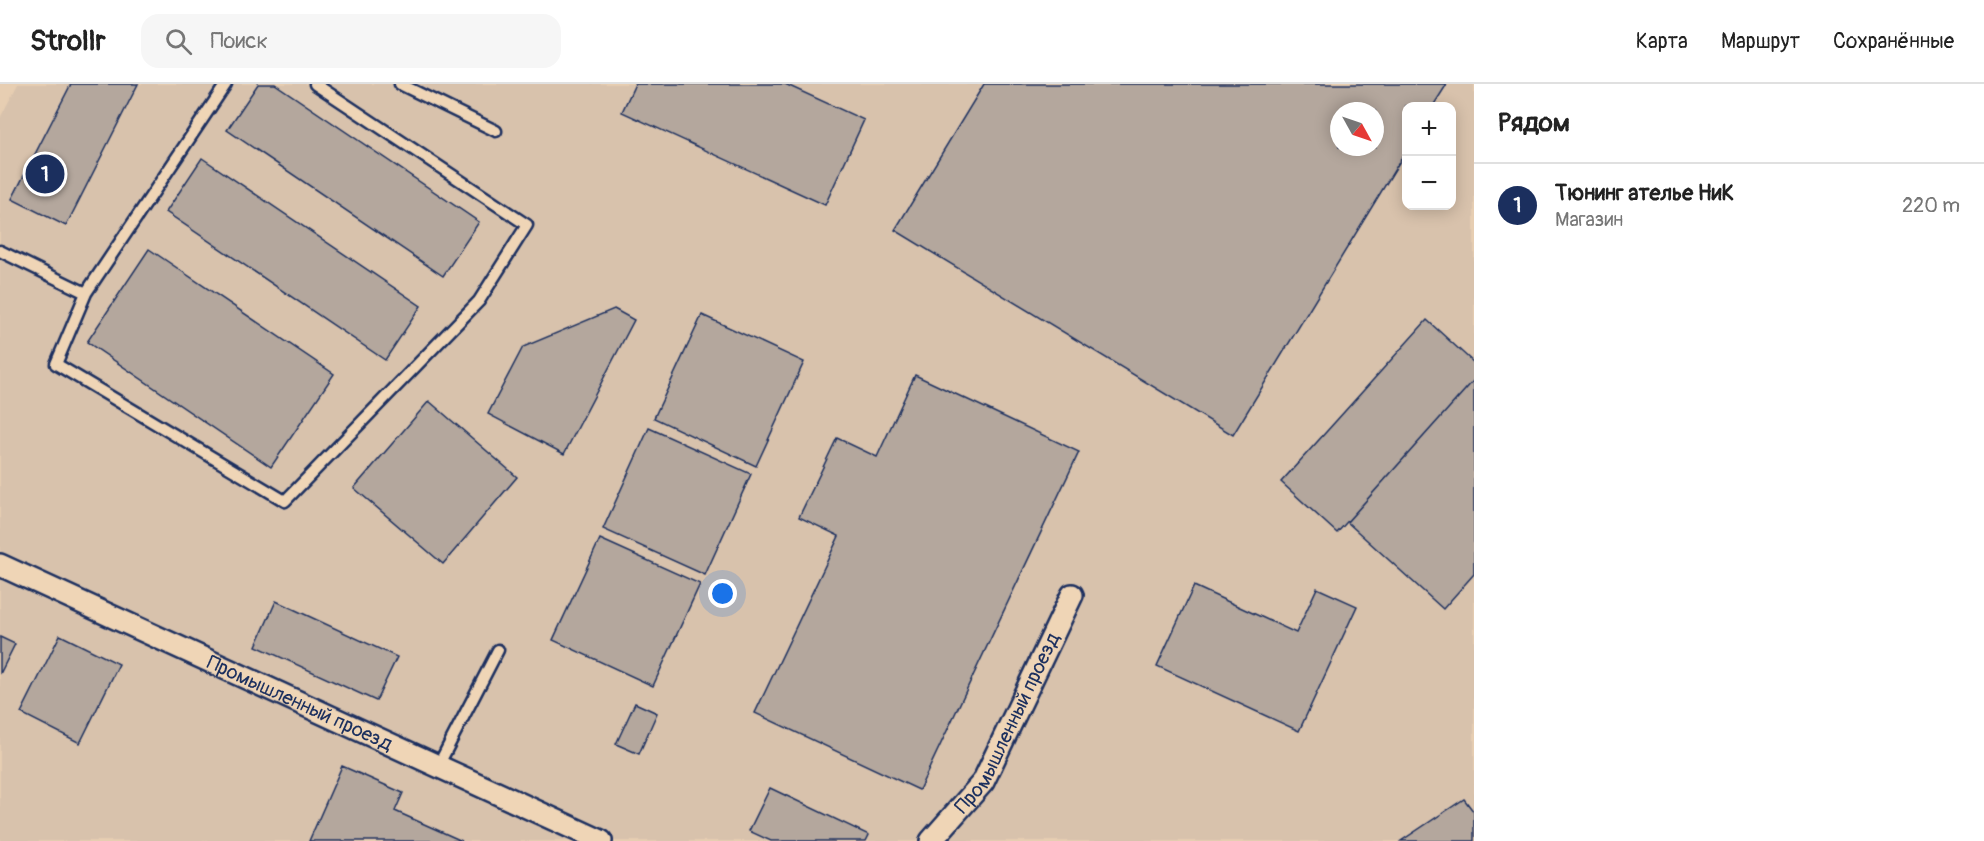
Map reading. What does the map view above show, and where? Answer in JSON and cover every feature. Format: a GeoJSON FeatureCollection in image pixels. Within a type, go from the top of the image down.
{"type":"FeatureCollection","features":[{"type":"Feature","properties":{"kind":"street","name":"Промышленный проезд"},"geometry":{"type":"LineString","coordinates":[[0,565],[601,841]]}},
{"type":"Feature","properties":{"kind":"street","name":"Промышленный проезд"},"geometry":{"type":"LineString","coordinates":[[932,841],[983,782],[1072,595]]}},
{"type":"Feature","properties":{"kind":"lane"},"geometry":{"type":"LineString","coordinates":[[226,84],[86,293],[56,364],[285,501],[479,301],[527,225],[315,84]]}},
{"type":"Feature","properties":{"kind":"lane"},"geometry":{"type":"LineString","coordinates":[[400,84],[496,131]]}},
{"type":"Feature","properties":{"kind":"lane"},"geometry":{"type":"LineString","coordinates":[[0,251],[86,293]]}},
{"type":"Feature","properties":{"kind":"lane"},"geometry":{"type":"LineString","coordinates":[[438,766],[498,650]]}},
{"type":"Feature","properties":{"kind":"shaded area"},"geometry":{"type":"Polygon","coordinates":[[[18,84],[1474,84],[1474,841],[0,841],[0,118],[18,84]]]}},
{"type":"Feature","properties":{"kind":"building"},"geometry":{"type":"Polygon","coordinates":[[[71,84],[138,84],[66,226],[12,199],[71,84]]]}},
{"type":"Feature","properties":{"kind":"building"},"geometry":{"type":"Polygon","coordinates":[[[258,84],[275,84],[479,222],[443,276],[227,130],[258,84]]]}},
{"type":"Feature","properties":{"kind":"building"},"geometry":{"type":"Polygon","coordinates":[[[635,84],[785,84],[864,120],[825,205],[622,112],[635,84]]]}},
{"type":"Feature","properties":{"kind":"building"},"geometry":{"type":"Polygon","coordinates":[[[984,84],[1447,84],[1436,102],[1402,102],[1402,158],[1233,435],[895,230],[984,84]]]}},
{"type":"Feature","properties":{"kind":"building"},"geometry":{"type":"Polygon","coordinates":[[[202,158],[421,306],[385,360],[166,212],[202,158]]]}},
{"type":"Feature","properties":{"kind":"building"},"geometry":{"type":"Polygon","coordinates":[[[149,249],[334,374],[271,467],[87,342],[149,249]]]}},
{"type":"Feature","properties":{"kind":"building"},"geometry":{"type":"Polygon","coordinates":[[[614,309],[634,320],[564,454],[488,414],[523,347],[614,309]]]}},
{"type":"Feature","properties":{"kind":"building"},"geometry":{"type":"Polygon","coordinates":[[[702,315],[804,362],[756,466],[654,418],[702,315]]]}},
{"type":"Feature","properties":{"kind":"building"},"geometry":{"type":"Polygon","coordinates":[[[1427,320],[1474,363],[1474,380],[1337,533],[1281,482],[1427,320]]]}},
{"type":"Feature","properties":{"kind":"building"},"geometry":{"type":"Polygon","coordinates":[[[915,375],[1079,452],[919,790],[755,713],[839,536],[799,517],[837,438],[877,457],[915,375]]]}},
{"type":"Feature","properties":{"kind":"building"},"geometry":{"type":"Polygon","coordinates":[[[1474,380],[1474,574],[1443,609],[1347,522],[1474,380]]]}},
{"type":"Feature","properties":{"kind":"building"},"geometry":{"type":"Polygon","coordinates":[[[429,401],[517,477],[443,564],[354,488],[429,401]]]}},
{"type":"Feature","properties":{"kind":"building"},"geometry":{"type":"Polygon","coordinates":[[[649,428],[751,474],[705,575],[603,529],[649,428]]]}},
{"type":"Feature","properties":{"kind":"building"},"geometry":{"type":"Polygon","coordinates":[[[600,539],[700,584],[653,686],[553,640],[600,539]]]}},
{"type":"Feature","properties":{"kind":"building"},"geometry":{"type":"Polygon","coordinates":[[[1194,586],[1296,633],[1317,588],[1357,606],[1299,731],[1157,666],[1194,586]]]}},
{"type":"Feature","properties":{"kind":"building"},"geometry":{"type":"Polygon","coordinates":[[[276,601],[397,657],[376,701],[256,646],[276,601]]]}},
{"type":"Feature","properties":{"kind":"building"},"geometry":{"type":"Polygon","coordinates":[[[60,635],[119,664],[80,743],[21,713],[60,635]]]}},
{"type":"Feature","properties":{"kind":"building"},"geometry":{"type":"Polygon","coordinates":[[[0,637],[15,644],[0,674],[0,637]]]}},
{"type":"Feature","properties":{"kind":"building"},"geometry":{"type":"Polygon","coordinates":[[[635,703],[657,713],[639,754],[616,744],[635,703]]]}},
{"type":"Feature","properties":{"kind":"building"},"geometry":{"type":"Polygon","coordinates":[[[342,766],[403,793],[395,811],[462,841],[309,841],[342,766]]]}},
{"type":"Feature","properties":{"kind":"building"},"geometry":{"type":"Polygon","coordinates":[[[770,788],[869,835],[866,841],[771,841],[749,831],[770,788]]]}},
{"type":"Feature","properties":{"kind":"building"},"geometry":{"type":"Polygon","coordinates":[[[1464,799],[1474,812],[1474,841],[1401,841],[1464,799]]]}},
{"type":"Feature","properties":{"kind":"place","name":"Тюнинг ателье НиК"},"geometry":{"type":"Point","coordinates":[45,174]}}]}
